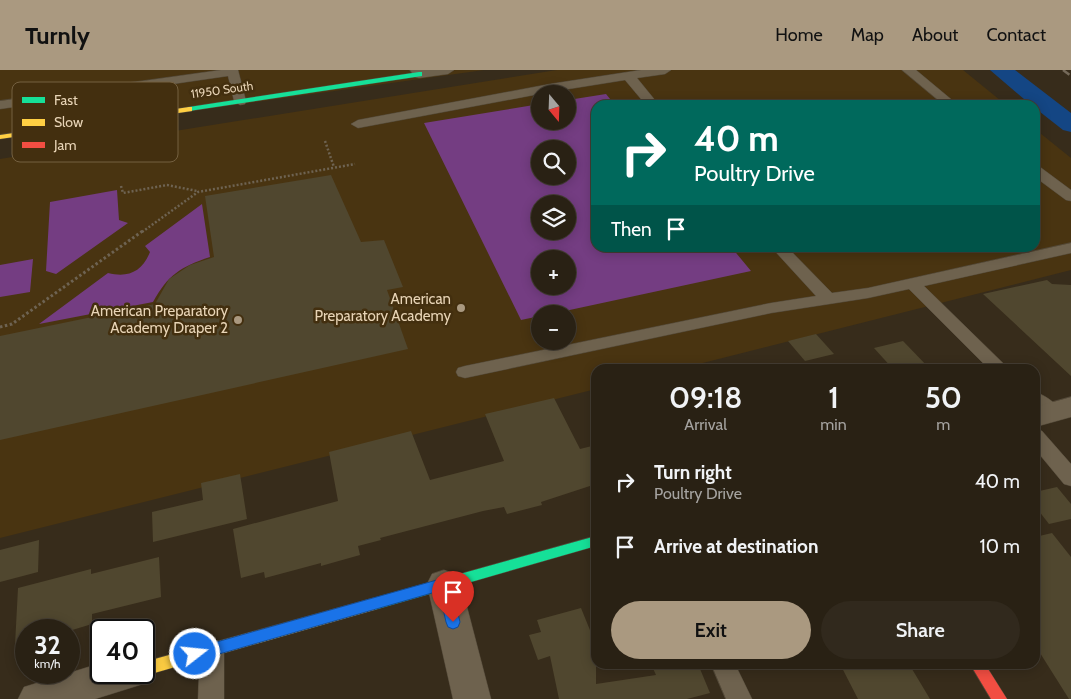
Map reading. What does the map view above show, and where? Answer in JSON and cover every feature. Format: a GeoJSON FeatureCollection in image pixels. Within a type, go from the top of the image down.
{"type":"FeatureCollection","features":[{"type":"Feature","properties":{"kind":"street","name":"11950 South"},"geometry":{"type":"LineString","coordinates":[[178,110],[417,72]]}},
{"type":"Feature","properties":{"kind":"street"},"geometry":{"type":"LineString","coordinates":[[155,666],[591,542]]}},
{"type":"Feature","properties":{"kind":"street"},"geometry":{"type":"LineString","coordinates":[[444,584],[472,699]]}},
{"type":"Feature","properties":{"kind":"street"},"geometry":{"type":"LineString","coordinates":[[979,669],[999,699]]}},
{"type":"Feature","properties":{"kind":"street"},"geometry":{"type":"LineString","coordinates":[[37,699],[90,684]]}},
{"type":"Feature","properties":{"kind":"lane"},"geometry":{"type":"LineString","coordinates":[[417,72],[448,70]]}},
{"type":"Feature","properties":{"kind":"lane"},"geometry":{"type":"LineString","coordinates":[[358,124],[550,88],[665,70]]}},
{"type":"Feature","properties":{"kind":"lane"},"geometry":{"type":"LineString","coordinates":[[908,70],[946,100]]}},
{"type":"Feature","properties":{"kind":"lane"},"geometry":{"type":"LineString","coordinates":[[162,82],[233,72],[240,101]]}},
{"type":"Feature","properties":{"kind":"lane"},"geometry":{"type":"LineString","coordinates":[[628,76],[649,100]]}},
{"type":"Feature","properties":{"kind":"lane"},"geometry":{"type":"LineString","coordinates":[[1040,174],[1071,197]]}},
{"type":"Feature","properties":{"kind":"lane"},"geometry":{"type":"LineString","coordinates":[[465,372],[771,308],[868,293],[1071,248]]}},
{"type":"Feature","properties":{"kind":"lane"},"geometry":{"type":"LineString","coordinates":[[784,252],[828,299]]}},
{"type":"Feature","properties":{"kind":"lane"},"geometry":{"type":"LineString","coordinates":[[912,283],[995,364]]}},
{"type":"Feature","properties":{"kind":"lane"},"geometry":{"type":"LineString","coordinates":[[1040,442],[1071,478]]}},
{"type":"Feature","properties":{"kind":"lane"},"geometry":{"type":"LineString","coordinates":[[211,699],[212,650]]}},
{"type":"Feature","properties":{"kind":"lane"},"geometry":{"type":"LineString","coordinates":[[725,669],[739,699]]}},
{"type":"Feature","properties":{"kind":"path"},"geometry":{"type":"LineString","coordinates":[[325,141],[334,167]]}},
{"type":"Feature","properties":{"kind":"path"},"geometry":{"type":"LineString","coordinates":[[121,186],[123,193],[167,185],[198,192],[355,164]]}},
{"type":"Feature","properties":{"kind":"path"},"geometry":{"type":"LineString","coordinates":[[0,327],[12,324],[198,192]]}},
{"type":"Feature","properties":{"kind":"shaded area"},"geometry":{"type":"Polygon","coordinates":[[[0,70],[484,70],[178,113],[178,82],[12,82],[12,136],[0,138],[0,70]]]}},
{"type":"Feature","properties":{"kind":"shaded area","name":"American Preparatory Academy"},"geometry":{"type":"Polygon","coordinates":[[[557,70],[963,70],[1000,100],[591,100],[591,252],[1040,252],[1040,133],[1071,158],[1071,270],[699,364],[591,364],[591,390],[0,538],[0,159],[12,157],[12,162],[178,162],[178,131],[557,70]]]}},
{"type":"Feature","properties":{"kind":"shaded area"},"geometry":{"type":"Polygon","coordinates":[[[606,94],[611,100],[591,100],[591,252],[735,252],[751,271],[576,309],[576,305],[531,305],[531,318],[521,320],[424,123],[531,105],[531,130],[576,130],[576,99],[606,94]]]}},
{"type":"Feature","properties":{"kind":"shaded area"},"geometry":{"type":"Polygon","coordinates":[[[117,190],[119,220],[128,223],[56,274],[46,271],[50,202],[117,190]]]}},
{"type":"Feature","properties":{"kind":"shaded area"},"geometry":{"type":"Polygon","coordinates":[[[202,204],[210,257],[191,264],[176,273],[164,285],[153,302],[39,324],[108,273],[122,275],[134,272],[147,259],[150,252],[145,246],[202,204]]]}},
{"type":"Feature","properties":{"kind":"shaded area"},"geometry":{"type":"Polygon","coordinates":[[[33,259],[30,292],[0,297],[0,265],[33,259]]]}},
{"type":"Feature","properties":{"kind":"building","name":"American Preparatory Academy Draper 2"},"geometry":{"type":"Polygon","coordinates":[[[331,175],[361,242],[384,240],[403,287],[387,290],[408,349],[0,440],[0,336],[155,304],[169,279],[190,265],[214,257],[205,196],[331,175]]]}},
{"type":"Feature","properties":{"kind":"building"},"geometry":{"type":"Polygon","coordinates":[[[1047,280],[1052,284],[1071,285],[1071,376],[983,294],[1047,280]]]}},
{"type":"Feature","properties":{"kind":"building"},"geometry":{"type":"Polygon","coordinates":[[[816,334],[834,354],[805,361],[788,341],[816,334]]]}},
{"type":"Feature","properties":{"kind":"building"},"geometry":{"type":"Polygon","coordinates":[[[903,341],[925,364],[888,364],[874,348],[903,341]]]}},
{"type":"Feature","properties":{"kind":"building"},"geometry":{"type":"Polygon","coordinates":[[[554,398],[580,449],[591,446],[591,486],[541,502],[542,505],[507,514],[504,507],[380,538],[381,540],[358,546],[360,555],[321,566],[321,563],[265,578],[264,572],[241,578],[233,529],[338,501],[329,452],[411,431],[430,480],[504,461],[485,414],[554,398]]]}},
{"type":"Feature","properties":{"kind":"building"},"geometry":{"type":"Polygon","coordinates":[[[240,474],[247,519],[153,542],[152,512],[203,500],[201,483],[240,474]]]}},
{"type":"Feature","properties":{"kind":"building"},"geometry":{"type":"Polygon","coordinates":[[[1057,487],[1071,504],[1071,519],[1049,524],[1040,512],[1040,491],[1057,487]]]}},
{"type":"Feature","properties":{"kind":"building"},"geometry":{"type":"Polygon","coordinates":[[[1052,533],[1071,557],[1071,699],[1069,699],[1040,653],[1040,536],[1052,533]]]}},
{"type":"Feature","properties":{"kind":"building"},"geometry":{"type":"Polygon","coordinates":[[[39,540],[38,572],[0,582],[0,550],[39,540]]]}},
{"type":"Feature","properties":{"kind":"building"},"geometry":{"type":"Polygon","coordinates":[[[159,557],[161,597],[92,614],[90,625],[80,628],[80,619],[16,619],[18,588],[91,569],[91,574],[159,557]]]}},
{"type":"Feature","properties":{"kind":"building"},"geometry":{"type":"Polygon","coordinates":[[[581,608],[591,633],[591,669],[596,669],[596,684],[656,675],[653,669],[700,669],[710,693],[687,699],[559,699],[550,656],[538,660],[529,635],[541,632],[537,620],[581,608]]]}},
{"type":"Feature","properties":{"kind":"building"},"geometry":{"type":"Polygon","coordinates":[[[843,669],[912,669],[930,699],[858,699],[843,669]]]}},
{"type":"Feature","properties":{"kind":"waterway"},"geometry":{"type":"LineString","coordinates":[[1001,70],[1039,100]]}},
{"type":"Feature","properties":{"kind":"waterway"},"geometry":{"type":"LineString","coordinates":[[1040,101],[1071,125]]}},
{"type":"Feature","properties":{"kind":"railway"},"geometry":{"type":"LineString","coordinates":[[1063,70],[1071,76]]}},
{"type":"Feature","properties":{"kind":"traffic: fast"},"geometry":{"type":"LineString","coordinates":[[189,109],[419,74]]}},
{"type":"Feature","properties":{"kind":"traffic: fast"},"geometry":{"type":"LineString","coordinates":[[374,604],[591,542]]}},
{"type":"Feature","properties":{"kind":"traffic: slow"},"geometry":{"type":"LineString","coordinates":[[178,111],[189,109]]}},
{"type":"Feature","properties":{"kind":"traffic: slow"},"geometry":{"type":"LineString","coordinates":[[0,137],[12,135]]}},
{"type":"Feature","properties":{"kind":"traffic: slow"},"geometry":{"type":"LineString","coordinates":[[155,666],[374,604]]}},
{"type":"Feature","properties":{"kind":"traffic: jam"},"geometry":{"type":"LineString","coordinates":[[980,669],[999,699]]}},
{"type":"Feature","properties":{"kind":"place","name":"American Preparatory Academy"},"geometry":{"type":"Point","coordinates":[461,308]}},
{"type":"Feature","properties":{"kind":"place","name":"American Preparatory Academy Draper 2"},"geometry":{"type":"Point","coordinates":[238,320]}},
{"type":"Feature","properties":{"kind":"route"},"geometry":{"type":"LineString","coordinates":[[195,654],[444,584],[453,622]]}}]}
